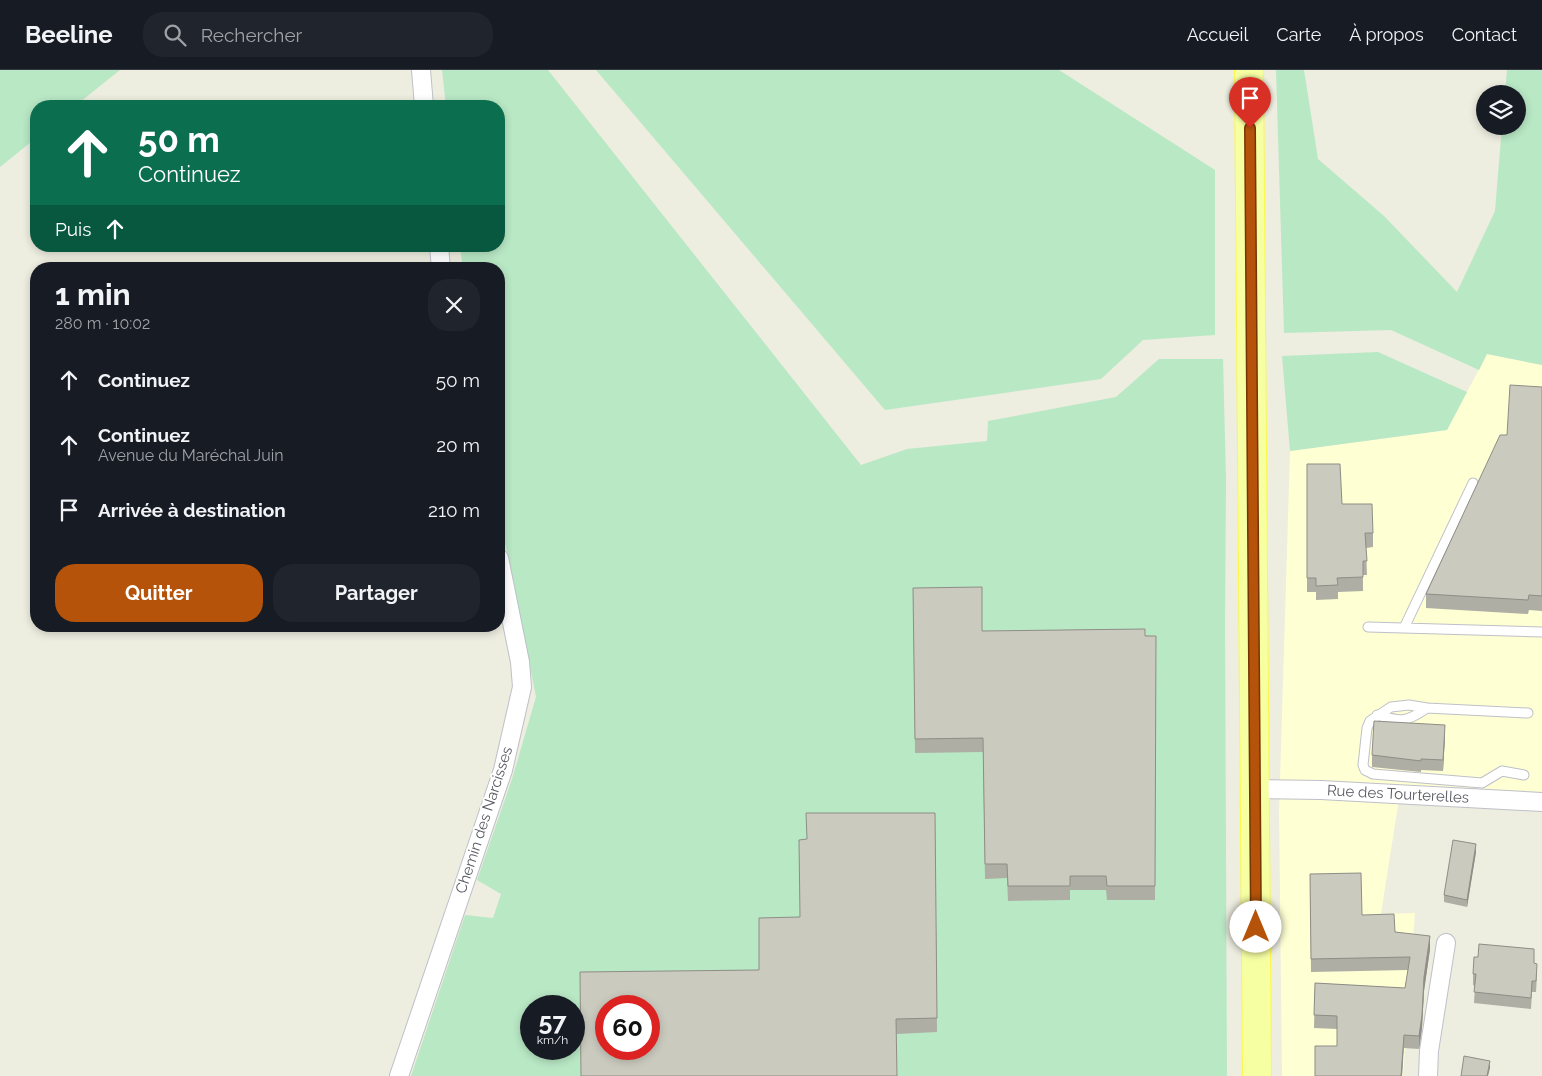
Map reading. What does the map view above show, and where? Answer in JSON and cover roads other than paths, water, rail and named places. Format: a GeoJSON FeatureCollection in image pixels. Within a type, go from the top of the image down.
{"type":"FeatureCollection","features":[{"type":"Feature","properties":{"kind":"main road"},"geometry":{"type":"LineString","coordinates":[[1250,70],[1257,1076]]}},
{"type":"Feature","properties":{"kind":"street"},"geometry":{"type":"LineString","coordinates":[[421,70],[424,100]]}},
{"type":"Feature","properties":{"kind":"street","name":"Chemin des Narcisses"},"geometry":{"type":"LineString","coordinates":[[399,1076],[502,770],[522,687],[520,662],[505,588]]}},
{"type":"Feature","properties":{"kind":"street","name":"Rue des Tourterelles"},"geometry":{"type":"LineString","coordinates":[[1254,789],[1321,790],[1542,802]]}},
{"type":"Feature","properties":{"kind":"street"},"geometry":{"type":"LineString","coordinates":[[1428,1076],[1429,1051],[1446,943]]}},
{"type":"Feature","properties":{"kind":"lane"},"geometry":{"type":"LineString","coordinates":[[1404,628],[1473,483]]}},
{"type":"Feature","properties":{"kind":"lane"},"geometry":{"type":"LineString","coordinates":[[1368,627],[1542,632]]}},
{"type":"Feature","properties":{"kind":"lane"},"geometry":{"type":"LineString","coordinates":[[1524,775],[1502,771],[1482,783],[1373,774],[1365,770],[1362,765],[1367,728],[1370,721],[1391,707],[1409,705],[1427,708],[1528,713]]}},
{"type":"Feature","properties":{"kind":"lane"},"geometry":{"type":"LineString","coordinates":[[1377,715],[1397,721],[1411,719],[1427,708]]}}]}
